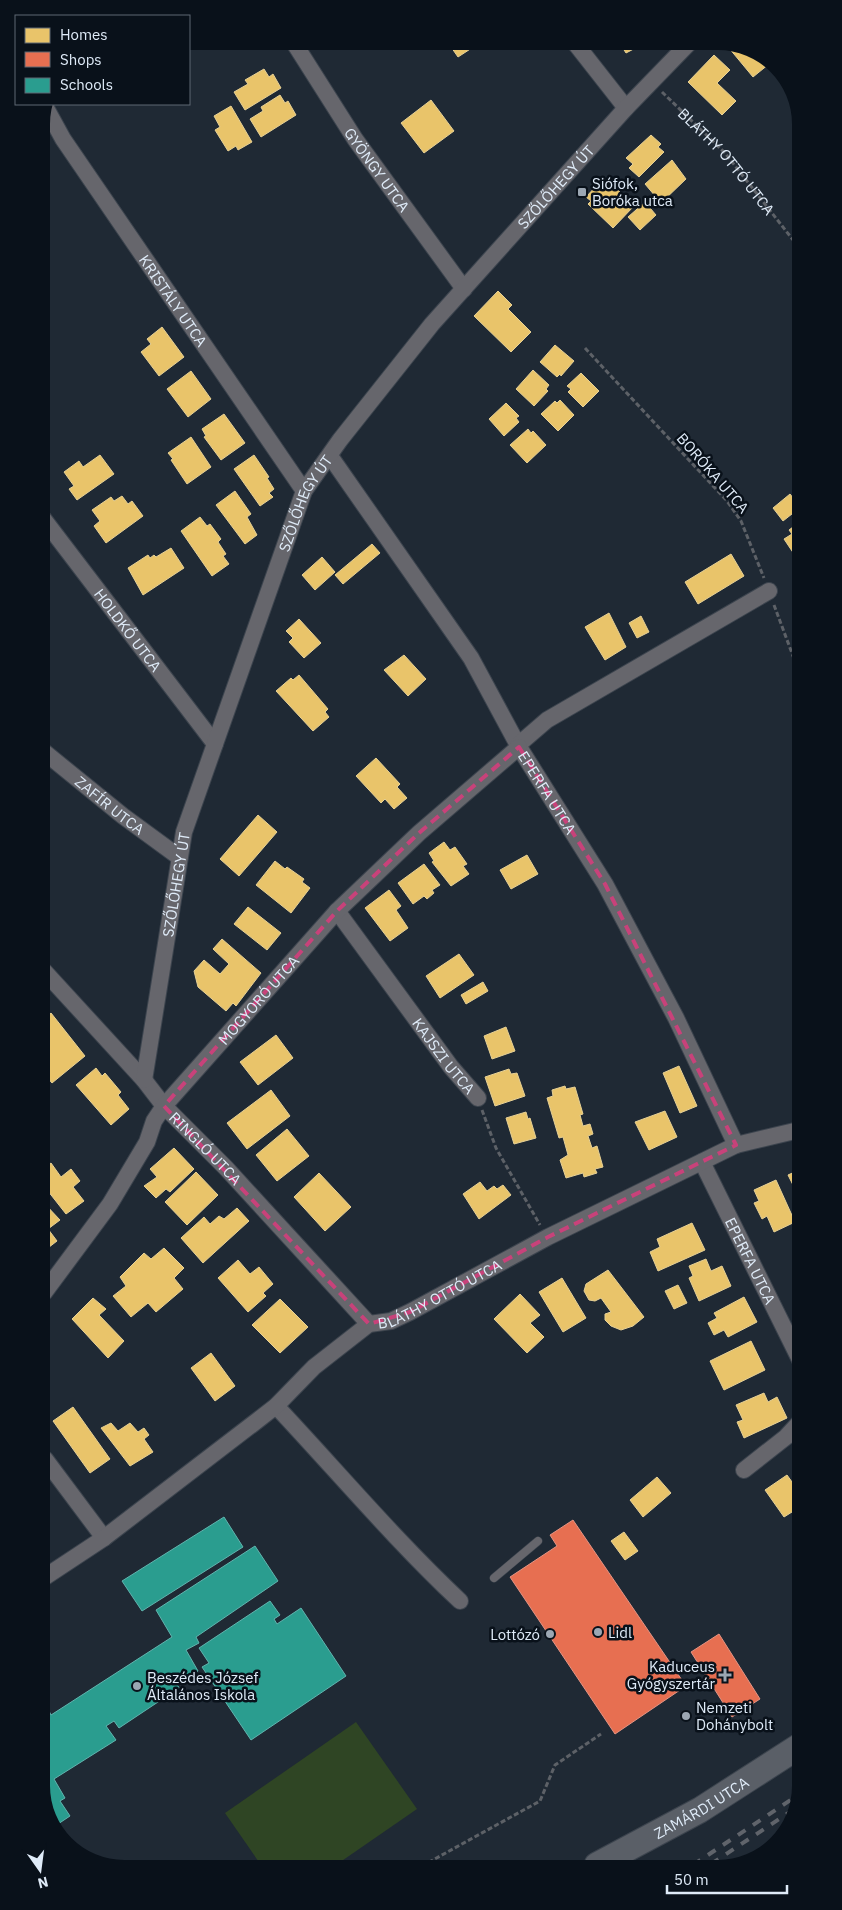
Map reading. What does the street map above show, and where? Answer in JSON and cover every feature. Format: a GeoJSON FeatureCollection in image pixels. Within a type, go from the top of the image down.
{"type":"FeatureCollection","features":[{"type":"Feature","properties":{"kind":"main road","name":"ZAMÁRDI UTCA"},"geometry":{"type":"LineString","coordinates":[[606,1860],[700,1810],[792,1751]]}},
{"type":"Feature","properties":{"kind":"street","name":"GYÖNGY UTCA"},"geometry":{"type":"LineString","coordinates":[[299,50],[355,138],[464,289]]}},
{"type":"Feature","properties":{"kind":"street"},"geometry":{"type":"LineString","coordinates":[[580,50],[626,108]]}},
{"type":"Feature","properties":{"kind":"street","name":"SZŐLŐHEGY ÚT"},"geometry":{"type":"LineString","coordinates":[[144,1080],[184,832],[304,491],[340,440],[432,324],[626,108],[682,50]]}},
{"type":"Feature","properties":{"kind":"street","name":"KRISTÁLY UTCA"},"geometry":{"type":"LineString","coordinates":[[51,116],[63,139],[304,491]]}},
{"type":"Feature","properties":{"kind":"street","name":"EPERFA UTCA"},"geometry":{"type":"LineString","coordinates":[[330,456],[471,658],[519,746],[605,884],[676,1018],[736,1145]]}},
{"type":"Feature","properties":{"kind":"street","name":"HOLDKŐ UTCA"},"geometry":{"type":"LineString","coordinates":[[50,527],[215,744]]}},
{"type":"Feature","properties":{"kind":"street","name":"MOGYORÓ UTCA"},"geometry":{"type":"LineString","coordinates":[[50,1285],[110,1204],[147,1142],[154,1121],[164,1106],[337,911],[419,834],[547,720],[769,591]]}},
{"type":"Feature","properties":{"kind":"street","name":"ZAFÍR UTCA"},"geometry":{"type":"LineString","coordinates":[[50,757],[123,816],[180,857]]}},
{"type":"Feature","properties":{"kind":"street","name":"KAJSZI UTCA"},"geometry":{"type":"LineString","coordinates":[[337,911],[451,1067],[478,1098]]}},
{"type":"Feature","properties":{"kind":"street","name":"RINGLÓ UTCA"},"geometry":{"type":"LineString","coordinates":[[50,978],[144,1080],[164,1106],[226,1168],[369,1324]]}},
{"type":"Feature","properties":{"kind":"street","name":"BLÁTHY OTTÓ UTCA"},"geometry":{"type":"LineString","coordinates":[[50,1574],[104,1538],[276,1406],[314,1367],[369,1324],[391,1321],[410,1312],[548,1237],[736,1145],[792,1132]]}},
{"type":"Feature","properties":{"kind":"street","name":"EPERFA UTCA"},"geometry":{"type":"LineString","coordinates":[[702,1162],[792,1344]]}},
{"type":"Feature","properties":{"kind":"street"},"geometry":{"type":"LineString","coordinates":[[276,1406],[360,1496],[414,1559],[460,1601]]}},
{"type":"Feature","properties":{"kind":"street"},"geometry":{"type":"LineString","coordinates":[[744,1470],[792,1431]]}},
{"type":"Feature","properties":{"kind":"street"},"geometry":{"type":"LineString","coordinates":[[50,1466],[104,1538]]}},
{"type":"Feature","properties":{"kind":"lane"},"geometry":{"type":"LineString","coordinates":[[494,1578],[538,1541]]}},
{"type":"Feature","properties":{"kind":"path","name":"BLÁTHY OTTÓ UTCA"},"geometry":{"type":"LineString","coordinates":[[651,82],[725,153],[792,239]]}},
{"type":"Feature","properties":{"kind":"path","name":"BORÓKA UTCA"},"geometry":{"type":"LineString","coordinates":[[585,348],[727,502],[741,521],[792,653]]}},
{"type":"Feature","properties":{"kind":"path","name":"KAJSZI UTCA"},"geometry":{"type":"LineString","coordinates":[[478,1098],[496,1148],[548,1237]]}},
{"type":"Feature","properties":{"kind":"path"},"geometry":{"type":"LineString","coordinates":[[433,1860],[540,1801],[555,1765],[601,1734]]}},
{"type":"Feature","properties":{"kind":"highlighted area"},"geometry":{"type":"Polygon","coordinates":[[[519,747],[605,884],[736,1145],[548,1237],[410,1312],[369,1324],[164,1106],[337,911],[419,833],[519,747]]]}},
{"type":"Feature","properties":{"kind":"green space"},"geometry":{"type":"Polygon","coordinates":[[[356,1722],[417,1809],[343,1860],[257,1860],[225,1813],[356,1722]]]}},
{"type":"Feature","properties":{"kind":"building: Homes"},"geometry":{"type":"Polygon","coordinates":[[[453,50],[469,50],[458,57],[453,50]]]}},
{"type":"Feature","properties":{"kind":"building: Homes"},"geometry":{"type":"Polygon","coordinates":[[[731,51],[755,60],[765,67],[753,77],[731,51]]]}},
{"type":"Feature","properties":{"kind":"building: Homes"},"geometry":{"type":"Polygon","coordinates":[[[714,55],[730,70],[717,83],[736,101],[722,115],[688,82],[714,55]]]}},
{"type":"Feature","properties":{"kind":"building: Homes"},"geometry":{"type":"Polygon","coordinates":[[[264,69],[269,77],[273,74],[281,88],[245,110],[234,92],[248,84],[245,80],[264,69]]]}},
{"type":"Feature","properties":{"kind":"building: Homes"},"geometry":{"type":"Polygon","coordinates":[[[280,95],[285,103],[288,101],[296,115],[261,137],[250,119],[263,111],[261,107],[280,95]]]}},
{"type":"Feature","properties":{"kind":"building: Homes"},"geometry":{"type":"Polygon","coordinates":[[[431,100],[454,131],[424,153],[401,123],[431,100]]]}},
{"type":"Feature","properties":{"kind":"building: Homes"},"geometry":{"type":"Polygon","coordinates":[[[231,106],[252,142],[238,150],[236,146],[228,151],[215,130],[220,127],[214,116],[231,106]]]}},
{"type":"Feature","properties":{"kind":"building: Homes"},"geometry":{"type":"Polygon","coordinates":[[[651,135],[661,144],[658,147],[664,152],[639,177],[629,168],[633,164],[626,158],[651,135]]]}},
{"type":"Feature","properties":{"kind":"building: Homes"},"geometry":{"type":"Polygon","coordinates":[[[672,160],[686,179],[661,203],[645,184],[672,160]]]}},
{"type":"Feature","properties":{"kind":"building: Homes"},"geometry":{"type":"Polygon","coordinates":[[[598,184],[605,189],[608,186],[612,190],[615,187],[634,206],[613,228],[588,204],[591,201],[586,197],[598,184]]]}},
{"type":"Feature","properties":{"kind":"building: Homes"},"geometry":{"type":"Polygon","coordinates":[[[645,202],[656,215],[640,230],[628,217],[645,202]]]}},
{"type":"Feature","properties":{"kind":"building: Homes"},"geometry":{"type":"Polygon","coordinates":[[[498,291],[512,305],[508,309],[531,332],[511,352],[474,316],[498,291]]]}},
{"type":"Feature","properties":{"kind":"building: Homes"},"geometry":{"type":"Polygon","coordinates":[[[162,327],[184,357],[159,376],[141,352],[151,344],[147,339],[162,327]]]}},
{"type":"Feature","properties":{"kind":"building: Homes"},"geometry":{"type":"Polygon","coordinates":[[[555,345],[574,361],[561,376],[560,374],[557,377],[540,362],[555,345]]]}},
{"type":"Feature","properties":{"kind":"building: Homes"},"geometry":{"type":"Polygon","coordinates":[[[533,370],[549,385],[546,389],[548,391],[534,406],[516,389],[533,370]]]}},
{"type":"Feature","properties":{"kind":"building: Homes"},"geometry":{"type":"Polygon","coordinates":[[[191,371],[211,399],[188,417],[167,389],[191,371]]]}},
{"type":"Feature","properties":{"kind":"building: Homes"},"geometry":{"type":"Polygon","coordinates":[[[581,373],[599,391],[583,407],[568,392],[571,389],[567,386],[581,373]]]}},
{"type":"Feature","properties":{"kind":"building: Homes"},"geometry":{"type":"Polygon","coordinates":[[[560,400],[574,415],[558,431],[541,414],[555,401],[557,403],[560,400]]]}},
{"type":"Feature","properties":{"kind":"building: Homes"},"geometry":{"type":"Polygon","coordinates":[[[506,403],[519,416],[516,418],[519,422],[504,436],[489,419],[506,403]]]}},
{"type":"Feature","properties":{"kind":"building: Homes"},"geometry":{"type":"Polygon","coordinates":[[[224,414],[245,443],[221,460],[204,437],[206,436],[202,429],[224,414]]]}},
{"type":"Feature","properties":{"kind":"building: Homes"},"geometry":{"type":"Polygon","coordinates":[[[528,429],[531,433],[533,431],[546,445],[527,463],[510,445],[528,429]]]}},
{"type":"Feature","properties":{"kind":"building: Homes"},"geometry":{"type":"Polygon","coordinates":[[[191,437],[211,467],[187,484],[168,453],[191,437]]]}},
{"type":"Feature","properties":{"kind":"building: Homes"},"geometry":{"type":"Polygon","coordinates":[[[100,455],[114,474],[77,500],[69,489],[74,486],[64,472],[79,461],[83,467],[100,455]]]}},
{"type":"Feature","properties":{"kind":"building: Homes"},"geometry":{"type":"Polygon","coordinates":[[[254,455],[269,477],[267,478],[274,489],[269,493],[273,497],[260,506],[234,469],[254,455]]]}},
{"type":"Feature","properties":{"kind":"building: Homes"},"geometry":{"type":"Polygon","coordinates":[[[235,491],[251,514],[247,517],[257,535],[245,544],[216,505],[235,491]]]}},
{"type":"Feature","properties":{"kind":"building: Homes"},"geometry":{"type":"Polygon","coordinates":[[[790,494],[792,497],[792,514],[783,521],[773,508],[790,494]]]}},
{"type":"Feature","properties":{"kind":"building: Homes"},"geometry":{"type":"Polygon","coordinates":[[[122,496],[128,504],[132,501],[143,516],[106,543],[94,526],[100,521],[92,510],[111,497],[114,501],[122,496]]]}},
{"type":"Feature","properties":{"kind":"building: Homes"},"geometry":{"type":"Polygon","coordinates":[[[200,517],[207,526],[210,524],[221,539],[218,542],[226,554],[223,556],[229,564],[212,576],[181,531],[200,517]]]}},
{"type":"Feature","properties":{"kind":"building: Homes"},"geometry":{"type":"Polygon","coordinates":[[[792,534],[792,551],[784,539],[792,534]]]}},
{"type":"Feature","properties":{"kind":"building: Homes"},"geometry":{"type":"Polygon","coordinates":[[[372,544],[380,553],[343,584],[335,575],[372,544]]]}},
{"type":"Feature","properties":{"kind":"building: Homes"},"geometry":{"type":"Polygon","coordinates":[[[171,548],[184,568],[143,595],[128,568],[148,555],[150,558],[154,555],[156,557],[171,548]]]}},
{"type":"Feature","properties":{"kind":"building: Homes"},"geometry":{"type":"Polygon","coordinates":[[[731,554],[744,576],[698,604],[685,582],[731,554]]]}},
{"type":"Feature","properties":{"kind":"building: Homes"},"geometry":{"type":"Polygon","coordinates":[[[322,557],[335,572],[315,590],[302,575],[322,557]]]}},
{"type":"Feature","properties":{"kind":"building: Homes"},"geometry":{"type":"Polygon","coordinates":[[[609,613],[626,647],[605,660],[585,627],[609,613]]]}},
{"type":"Feature","properties":{"kind":"building: Homes"},"geometry":{"type":"Polygon","coordinates":[[[641,616],[649,632],[637,638],[629,623],[641,616]]]}},
{"type":"Feature","properties":{"kind":"building: Homes"},"geometry":{"type":"Polygon","coordinates":[[[299,619],[321,643],[304,658],[289,642],[293,638],[286,631],[299,619]]]}},
{"type":"Feature","properties":{"kind":"building: Homes"},"geometry":{"type":"Polygon","coordinates":[[[404,655],[426,679],[408,696],[384,670],[404,655]]]}},
{"type":"Feature","properties":{"kind":"building: Homes"},"geometry":{"type":"Polygon","coordinates":[[[299,675],[328,709],[325,712],[329,717],[313,731],[276,691],[291,678],[293,680],[299,675]]]}},
{"type":"Feature","properties":{"kind":"building: Homes"},"geometry":{"type":"Polygon","coordinates":[[[376,758],[400,784],[397,787],[407,798],[394,809],[385,799],[381,803],[356,776],[376,758]]]}},
{"type":"Feature","properties":{"kind":"building: Homes"},"geometry":{"type":"Polygon","coordinates":[[[258,815],[277,832],[239,876],[220,859],[258,815]]]}},
{"type":"Feature","properties":{"kind":"building: Homes"},"geometry":{"type":"Polygon","coordinates":[[[444,842],[450,850],[455,847],[467,864],[463,866],[469,874],[451,886],[432,862],[434,861],[429,853],[444,842]]]}},
{"type":"Feature","properties":{"kind":"building: Homes"},"geometry":{"type":"Polygon","coordinates":[[[527,855],[538,874],[511,889],[500,870],[527,855]]]}},
{"type":"Feature","properties":{"kind":"building: Homes"},"geometry":{"type":"Polygon","coordinates":[[[275,861],[285,869],[287,867],[304,879],[302,882],[310,888],[291,913],[256,885],[275,861]]]}},
{"type":"Feature","properties":{"kind":"building: Homes"},"geometry":{"type":"Polygon","coordinates":[[[424,864],[440,885],[432,890],[434,893],[427,899],[424,896],[413,904],[398,883],[424,864]]]}},
{"type":"Feature","properties":{"kind":"building: Homes"},"geometry":{"type":"Polygon","coordinates":[[[389,890],[401,906],[396,910],[408,928],[390,941],[365,908],[389,890]]]}},
{"type":"Feature","properties":{"kind":"building: Homes"},"geometry":{"type":"Polygon","coordinates":[[[248,907],[281,933],[267,950],[234,924],[248,907]]]}},
{"type":"Feature","properties":{"kind":"building: Homes"},"geometry":{"type":"Polygon","coordinates":[[[222,939],[261,973],[236,1006],[233,1003],[226,1011],[198,987],[194,971],[204,960],[220,974],[229,964],[213,949],[222,939]]]}},
{"type":"Feature","properties":{"kind":"building: Homes"},"geometry":{"type":"Polygon","coordinates":[[[459,954],[474,975],[440,998],[426,976],[459,954]]]}},
{"type":"Feature","properties":{"kind":"building: Homes"},"geometry":{"type":"Polygon","coordinates":[[[483,982],[488,991],[466,1004],[461,995],[483,982]]]}},
{"type":"Feature","properties":{"kind":"building: Homes"},"geometry":{"type":"Polygon","coordinates":[[[50,1014],[85,1056],[52,1083],[50,1081],[50,1014]]]}},
{"type":"Feature","properties":{"kind":"building: Homes"},"geometry":{"type":"Polygon","coordinates":[[[506,1027],[515,1051],[492,1059],[484,1036],[506,1027]]]}},
{"type":"Feature","properties":{"kind":"building: Homes"},"geometry":{"type":"Polygon","coordinates":[[[276,1035],[293,1058],[258,1085],[240,1062],[276,1035]]]}},
{"type":"Feature","properties":{"kind":"building: Homes"},"geometry":{"type":"Polygon","coordinates":[[[679,1066],[697,1106],[680,1113],[663,1073],[679,1066]]]}},
{"type":"Feature","properties":{"kind":"building: Homes"},"geometry":{"type":"Polygon","coordinates":[[[96,1068],[102,1076],[105,1073],[121,1092],[118,1095],[129,1109],[111,1125],[76,1085],[96,1068]]]}},
{"type":"Feature","properties":{"kind":"building: Homes"},"geometry":{"type":"Polygon","coordinates":[[[509,1069],[511,1074],[517,1073],[525,1096],[495,1106],[485,1077],[509,1069]]]}},
{"type":"Feature","properties":{"kind":"building: Homes"},"geometry":{"type":"Polygon","coordinates":[[[565,1086],[566,1089],[575,1087],[583,1114],[580,1115],[583,1126],[590,1124],[593,1134],[588,1136],[592,1148],[597,1146],[603,1167],[595,1169],[597,1173],[584,1177],[583,1173],[566,1178],[560,1160],[568,1155],[563,1137],[559,1138],[547,1098],[553,1096],[552,1090],[565,1086]]]}},
{"type":"Feature","properties":{"kind":"building: Homes"},"geometry":{"type":"Polygon","coordinates":[[[271,1090],[290,1116],[247,1149],[227,1123],[271,1090]]]}},
{"type":"Feature","properties":{"kind":"building: Homes"},"geometry":{"type":"Polygon","coordinates":[[[665,1111],[677,1137],[649,1150],[635,1122],[665,1111]]]}},
{"type":"Feature","properties":{"kind":"building: Homes"},"geometry":{"type":"Polygon","coordinates":[[[526,1112],[528,1119],[530,1118],[536,1138],[514,1144],[506,1118],[526,1112]]]}},
{"type":"Feature","properties":{"kind":"building: Homes"},"geometry":{"type":"Polygon","coordinates":[[[287,1129],[309,1156],[277,1181],[256,1155],[287,1129]]]}},
{"type":"Feature","properties":{"kind":"building: Homes"},"geometry":{"type":"Polygon","coordinates":[[[174,1148],[194,1169],[170,1192],[166,1189],[156,1198],[144,1186],[157,1177],[150,1169],[174,1148]]]}},
{"type":"Feature","properties":{"kind":"building: Homes"},"geometry":{"type":"Polygon","coordinates":[[[50,1164],[61,1177],[71,1169],[80,1181],[73,1187],[84,1201],[66,1214],[50,1194],[50,1164]]]}},
{"type":"Feature","properties":{"kind":"building: Homes"},"geometry":{"type":"Polygon","coordinates":[[[196,1172],[218,1195],[187,1225],[165,1202],[196,1172]]]}},
{"type":"Feature","properties":{"kind":"building: Homes"},"geometry":{"type":"Polygon","coordinates":[[[319,1173],[351,1207],[325,1231],[294,1197],[319,1173]]]}},
{"type":"Feature","properties":{"kind":"building: Homes"},"geometry":{"type":"Polygon","coordinates":[[[792,1173],[792,1183],[788,1175],[792,1173]]]}},
{"type":"Feature","properties":{"kind":"building: Homes"},"geometry":{"type":"Polygon","coordinates":[[[776,1180],[792,1215],[792,1223],[774,1232],[767,1216],[762,1219],[754,1203],[759,1201],[754,1190],[776,1180]]]}},
{"type":"Feature","properties":{"kind":"building: Homes"},"geometry":{"type":"Polygon","coordinates":[[[480,1182],[487,1191],[494,1186],[497,1189],[503,1185],[511,1195],[479,1219],[463,1194],[480,1182]]]}},
{"type":"Feature","properties":{"kind":"building: Homes"},"geometry":{"type":"Polygon","coordinates":[[[237,1208],[249,1221],[203,1263],[181,1238],[204,1217],[210,1224],[219,1216],[224,1219],[237,1208]]]}},
{"type":"Feature","properties":{"kind":"building: Homes"},"geometry":{"type":"Polygon","coordinates":[[[50,1209],[60,1220],[50,1228],[50,1209]]]}},
{"type":"Feature","properties":{"kind":"building: Homes"},"geometry":{"type":"Polygon","coordinates":[[[692,1223],[705,1250],[658,1271],[650,1252],[660,1247],[657,1239],[692,1223]]]}},
{"type":"Feature","properties":{"kind":"building: Homes"},"geometry":{"type":"Polygon","coordinates":[[[50,1232],[57,1241],[50,1246],[50,1232]]]}},
{"type":"Feature","properties":{"kind":"building: Homes"},"geometry":{"type":"Polygon","coordinates":[[[164,1248],[184,1268],[174,1278],[183,1289],[156,1312],[148,1303],[131,1317],[113,1296],[126,1286],[120,1277],[144,1253],[151,1259],[164,1248]]]}},
{"type":"Feature","properties":{"kind":"building: Homes"},"geometry":{"type":"Polygon","coordinates":[[[706,1259],[711,1271],[722,1266],[731,1286],[699,1301],[689,1278],[693,1276],[689,1266],[706,1259]]]}},
{"type":"Feature","properties":{"kind":"building: Homes"},"geometry":{"type":"Polygon","coordinates":[[[238,1260],[250,1274],[259,1267],[273,1284],[263,1293],[266,1296],[248,1312],[218,1278],[238,1260]]]}},
{"type":"Feature","properties":{"kind":"building: Homes"},"geometry":{"type":"Polygon","coordinates":[[[608,1270],[644,1317],[633,1326],[621,1330],[611,1326],[605,1320],[605,1314],[611,1312],[601,1298],[595,1301],[589,1300],[584,1291],[586,1284],[608,1270]]]}},
{"type":"Feature","properties":{"kind":"building: Homes"},"geometry":{"type":"Polygon","coordinates":[[[562,1278],[586,1318],[563,1332],[539,1292],[562,1278]]]}},
{"type":"Feature","properties":{"kind":"building: Homes"},"geometry":{"type":"Polygon","coordinates":[[[678,1285],[687,1303],[674,1309],[665,1291],[678,1285]]]}},
{"type":"Feature","properties":{"kind":"building: Homes"},"geometry":{"type":"Polygon","coordinates":[[[520,1294],[540,1315],[530,1323],[544,1337],[527,1353],[494,1319],[520,1294]]]}},
{"type":"Feature","properties":{"kind":"building: Homes"},"geometry":{"type":"Polygon","coordinates":[[[744,1297],[757,1322],[728,1337],[724,1330],[714,1335],[708,1323],[717,1318],[714,1313],[744,1297]]]}},
{"type":"Feature","properties":{"kind":"building: Homes"},"geometry":{"type":"Polygon","coordinates":[[[93,1298],[106,1309],[99,1315],[124,1341],[108,1358],[72,1319],[93,1298]]]}},
{"type":"Feature","properties":{"kind":"building: Homes"},"geometry":{"type":"Polygon","coordinates":[[[280,1299],[308,1327],[280,1353],[252,1325],[280,1299]]]}},
{"type":"Feature","properties":{"kind":"building: Homes"},"geometry":{"type":"Polygon","coordinates":[[[751,1341],[765,1370],[724,1390],[710,1361],[751,1341]]]}},
{"type":"Feature","properties":{"kind":"building: Homes"},"geometry":{"type":"Polygon","coordinates":[[[211,1353],[235,1386],[215,1401],[191,1368],[211,1353]]]}},
{"type":"Feature","properties":{"kind":"building: Homes"},"geometry":{"type":"Polygon","coordinates":[[[764,1393],[768,1402],[777,1397],[787,1418],[744,1438],[737,1422],[743,1420],[736,1405],[764,1393]]]}},
{"type":"Feature","properties":{"kind":"building: Homes"},"geometry":{"type":"Polygon","coordinates":[[[73,1407],[110,1459],[90,1473],[53,1421],[73,1407]]]}},
{"type":"Feature","properties":{"kind":"building: Homes"},"geometry":{"type":"Polygon","coordinates":[[[111,1423],[118,1431],[130,1423],[138,1432],[144,1428],[149,1435],[144,1439],[153,1452],[130,1466],[101,1428],[111,1423]]]}},
{"type":"Feature","properties":{"kind":"building: Homes"},"geometry":{"type":"Polygon","coordinates":[[[787,1475],[792,1482],[792,1512],[784,1517],[765,1490],[787,1475]]]}},
{"type":"Feature","properties":{"kind":"building: Homes"},"geometry":{"type":"Polygon","coordinates":[[[657,1477],[671,1493],[643,1517],[630,1500],[657,1477]]]}},
{"type":"Feature","properties":{"kind":"building: Homes"},"geometry":{"type":"Polygon","coordinates":[[[624,1532],[638,1551],[625,1560],[611,1541],[624,1532]]]}},
{"type":"Feature","properties":{"kind":"building: Shops","name":"Lidl"},"geometry":{"type":"Polygon","coordinates":[[[573,1520],[686,1686],[615,1734],[510,1577],[557,1546],[550,1535],[573,1520]]]}},
{"type":"Feature","properties":{"kind":"building: Shops","name":"Kaduceus Gyógyszertár"},"geometry":{"type":"Polygon","coordinates":[[[719,1634],[760,1699],[732,1717],[691,1652],[719,1634]]]}},
{"type":"Feature","properties":{"kind":"building: Schools"},"geometry":{"type":"Polygon","coordinates":[[[224,1517],[243,1547],[142,1611],[122,1581],[224,1517]]]}},
{"type":"Feature","properties":{"kind":"building: Schools","name":"Beszédes József Általános Iskola"},"geometry":{"type":"Polygon","coordinates":[[[255,1546],[278,1581],[196,1637],[199,1643],[186,1650],[198,1671],[177,1684],[179,1688],[119,1728],[114,1721],[106,1726],[116,1740],[54,1779],[65,1798],[60,1801],[70,1816],[60,1823],[54,1810],[50,1786],[50,1713],[51,1715],[172,1637],[156,1610],[255,1546]]]}},
{"type":"Feature","properties":{"kind":"building: Schools"},"geometry":{"type":"Polygon","coordinates":[[[270,1601],[280,1615],[274,1619],[277,1624],[301,1608],[346,1676],[251,1740],[202,1667],[209,1663],[199,1648],[270,1601]]]}},
{"type":"Feature","properties":{"kind":"railway"},"geometry":{"type":"LineString","coordinates":[[700,1860],[790,1800]]}},
{"type":"Feature","properties":{"kind":"railway"},"geometry":{"type":"LineString","coordinates":[[717,1860],[786,1815]]}},
{"type":"Feature","properties":{"kind":"place","name":"Siófok, Boróka utca"},"geometry":{"type":"Point","coordinates":[582,192]}},
{"type":"Feature","properties":{"kind":"place","name":"Lidl"},"geometry":{"type":"Point","coordinates":[598,1632]}},
{"type":"Feature","properties":{"kind":"place","name":"Lottózó"},"geometry":{"type":"Point","coordinates":[550,1634]}},
{"type":"Feature","properties":{"kind":"place","name":"Kaduceus Gyógyszertár"},"geometry":{"type":"Point","coordinates":[725,1675]}},
{"type":"Feature","properties":{"kind":"place","name":"Beszédes József Általános Iskola"},"geometry":{"type":"Point","coordinates":[137,1686]}},
{"type":"Feature","properties":{"kind":"place","name":"Nemzeti Dohánybolt"},"geometry":{"type":"Point","coordinates":[686,1716]}}]}
